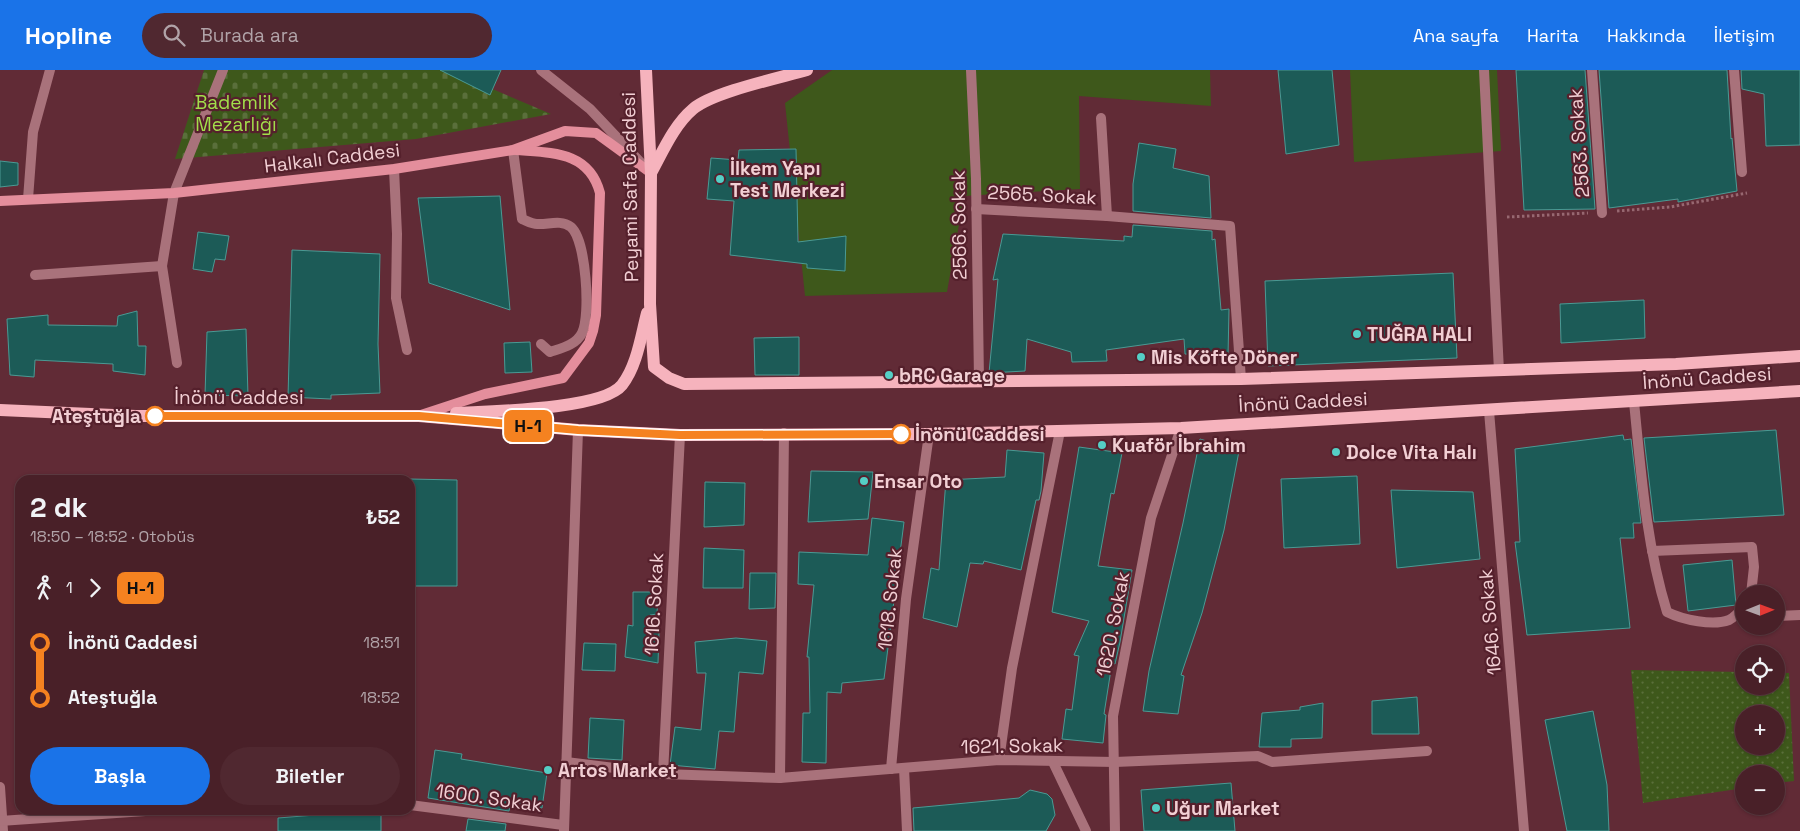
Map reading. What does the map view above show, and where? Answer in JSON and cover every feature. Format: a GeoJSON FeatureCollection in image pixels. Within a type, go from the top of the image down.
{"type":"FeatureCollection","features":[{"type":"Feature","properties":{"kind":"main road","name":"Peyami Safa Caddesi"},"geometry":{"type":"LineString","coordinates":[[646,70],[651,173],[650,304]]}},
{"type":"Feature","properties":{"kind":"main road"},"geometry":{"type":"LineString","coordinates":[[651,173],[676,128],[694,108],[710,99],[807,70]]}},
{"type":"Feature","properties":{"kind":"main road","name":"Halkalı Caddesi"},"geometry":{"type":"LineString","coordinates":[[0,201],[174,193],[394,169],[513,150],[566,131],[596,132],[651,173]]}},
{"type":"Feature","properties":{"kind":"main road","name":"İnönü Caddesi"},"geometry":{"type":"LineString","coordinates":[[419,416],[485,394],[563,378],[589,343],[596,315],[600,193],[596,180],[579,161],[569,157],[553,153],[513,150]]}},
{"type":"Feature","properties":{"kind":"main road"},"geometry":{"type":"LineString","coordinates":[[419,416],[565,405],[605,397],[622,386],[633,364],[650,304]]}},
{"type":"Feature","properties":{"kind":"main road","name":"İnönü Caddesi"},"geometry":{"type":"LineString","coordinates":[[650,304],[654,367],[669,378],[684,384],[880,384],[979,380],[1241,379],[1676,364],[1800,356]]}},
{"type":"Feature","properties":{"kind":"main road","name":"İnönü Caddesi"},"geometry":{"type":"LineString","coordinates":[[0,410],[136,416],[419,416],[578,430],[680,435],[784,433],[929,434],[1181,428],[1800,391]]}},
{"type":"Feature","properties":{"kind":"street"},"geometry":{"type":"LineString","coordinates":[[28,199],[33,132],[50,70]]}},
{"type":"Feature","properties":{"kind":"street"},"geometry":{"type":"LineString","coordinates":[[177,363],[162,266],[174,193],[224,70]]}},
{"type":"Feature","properties":{"kind":"street"},"geometry":{"type":"LineString","coordinates":[[541,70],[590,109],[651,173]]}},
{"type":"Feature","properties":{"kind":"street","name":"2566. Sokak"},"geometry":{"type":"LineString","coordinates":[[971,70],[979,380]]}},
{"type":"Feature","properties":{"kind":"street"},"geometry":{"type":"LineString","coordinates":[[1484,70],[1499,371]]}},
{"type":"Feature","properties":{"kind":"street","name":"2563. Sokak"},"geometry":{"type":"LineString","coordinates":[[1592,70],[1602,213]]}},
{"type":"Feature","properties":{"kind":"street"},"geometry":{"type":"LineString","coordinates":[[1734,70],[1742,172]]}},
{"type":"Feature","properties":{"kind":"street","name":"2565. Sokak"},"geometry":{"type":"LineString","coordinates":[[1101,118],[1107,216]]}},
{"type":"Feature","properties":{"kind":"street"},"geometry":{"type":"LineString","coordinates":[[513,150],[522,219],[534,225],[557,222],[571,227],[581,243],[587,303],[582,332],[570,346],[550,352],[541,344]]}},
{"type":"Feature","properties":{"kind":"street"},"geometry":{"type":"LineString","coordinates":[[394,169],[397,234],[396,298],[407,350]]}},
{"type":"Feature","properties":{"kind":"street","name":"2565. Sokak"},"geometry":{"type":"LineString","coordinates":[[976,209],[1107,216],[1230,226],[1241,379]]}},
{"type":"Feature","properties":{"kind":"street"},"geometry":{"type":"LineString","coordinates":[[35,275],[162,266]]}},
{"type":"Feature","properties":{"kind":"street"},"geometry":{"type":"LineString","coordinates":[[1634,402],[1644,499],[1652,551],[1667,612],[1683,620],[1695,622],[1729,620],[1735,614]]}},
{"type":"Feature","properties":{"kind":"street","name":"1646. Sokak"},"geometry":{"type":"LineString","coordinates":[[1490,411],[1524,831]]}},
{"type":"Feature","properties":{"kind":"street","name":"1620. Sokak"},"geometry":{"type":"LineString","coordinates":[[1115,831],[1113,716],[1151,518],[1181,428]]}},
{"type":"Feature","properties":{"kind":"street"},"geometry":{"type":"LineString","coordinates":[[564,828],[578,430]]}},
{"type":"Feature","properties":{"kind":"street"},"geometry":{"type":"LineString","coordinates":[[999,760],[1012,668],[1060,431]]}},
{"type":"Feature","properties":{"kind":"street"},"geometry":{"type":"LineString","coordinates":[[780,778],[784,433]]}},
{"type":"Feature","properties":{"kind":"street","name":"1618. Sokak"},"geometry":{"type":"LineString","coordinates":[[891,769],[906,599],[929,434]]}},
{"type":"Feature","properties":{"kind":"street","name":"1616. Sokak"},"geometry":{"type":"LineString","coordinates":[[663,774],[680,435]]}},
{"type":"Feature","properties":{"kind":"street"},"geometry":{"type":"LineString","coordinates":[[1652,551],[1752,547],[1754,567],[1752,585]]}},
{"type":"Feature","properties":{"kind":"street"},"geometry":{"type":"LineString","coordinates":[[1785,616],[1800,615]]}},
{"type":"Feature","properties":{"kind":"street","name":"1621. Sokak"},"geometry":{"type":"LineString","coordinates":[[566,762],[663,774],[780,778],[999,760],[1115,762],[1258,756],[1272,762],[1427,751]]}},
{"type":"Feature","properties":{"kind":"street"},"geometry":{"type":"LineString","coordinates":[[1053,762],[1086,831]]}},
{"type":"Feature","properties":{"kind":"street"},"geometry":{"type":"LineString","coordinates":[[904,768],[907,831]]}},
{"type":"Feature","properties":{"kind":"street"},"geometry":{"type":"LineString","coordinates":[[0,787],[2,824],[104,815]]}},
{"type":"Feature","properties":{"kind":"street","name":"1600. Sokak"},"geometry":{"type":"LineString","coordinates":[[415,806],[564,828]]}},
{"type":"Feature","properties":{"kind":"path"},"geometry":{"type":"LineString","coordinates":[[1508,217],[1602,213],[1670,207],[1747,192]]}},
{"type":"Feature","properties":{"kind":"green space","name":"Bademlik Mezarlığı"},"geometry":{"type":"Polygon","coordinates":[[[204,70],[448,70],[551,114],[416,139],[175,159],[204,70]]]}},
{"type":"Feature","properties":{"kind":"green space"},"geometry":{"type":"Polygon","coordinates":[[[832,70],[1210,70],[1211,106],[1079,96],[1080,189],[964,196],[947,292],[805,296],[785,103],[832,70]]]}},
{"type":"Feature","properties":{"kind":"green space"},"geometry":{"type":"Polygon","coordinates":[[[1350,70],[1497,70],[1501,151],[1354,162],[1350,70]]]}},
{"type":"Feature","properties":{"kind":"green space"},"geometry":{"type":"Polygon","coordinates":[[[1631,670],[1735,672],[1735,695],[1785,695],[1785,673],[1789,673],[1794,781],[1785,782],[1785,765],[1735,765],[1735,789],[1643,803],[1631,670]]]}},
{"type":"Feature","properties":{"kind":"building"},"geometry":{"type":"Polygon","coordinates":[[[440,70],[501,70],[490,95],[440,70]]]}},
{"type":"Feature","properties":{"kind":"building"},"geometry":{"type":"Polygon","coordinates":[[[1278,70],[1332,70],[1339,145],[1286,154],[1278,70]]]}},
{"type":"Feature","properties":{"kind":"building"},"geometry":{"type":"Polygon","coordinates":[[[1516,70],[1585,70],[1595,209],[1524,210],[1516,70]]]}},
{"type":"Feature","properties":{"kind":"building"},"geometry":{"type":"Polygon","coordinates":[[[1599,70],[1727,70],[1731,139],[1737,191],[1678,202],[1678,199],[1609,208],[1599,70]]]}},
{"type":"Feature","properties":{"kind":"building"},"geometry":{"type":"Polygon","coordinates":[[[1741,70],[1800,70],[1800,145],[1766,146],[1764,94],[1742,89],[1741,70]]]}},
{"type":"Feature","properties":{"kind":"building"},"geometry":{"type":"Polygon","coordinates":[[[1139,143],[1176,149],[1173,168],[1209,176],[1211,218],[1133,211],[1133,184],[1139,143]]]}},
{"type":"Feature","properties":{"kind":"building"},"geometry":{"type":"Polygon","coordinates":[[[796,149],[798,242],[846,236],[845,271],[807,268],[807,264],[730,255],[734,201],[707,199],[711,158],[738,160],[739,150],[796,149]]]}},
{"type":"Feature","properties":{"kind":"building"},"geometry":{"type":"Polygon","coordinates":[[[0,161],[18,163],[18,185],[0,187],[0,161]]]}},
{"type":"Feature","properties":{"kind":"building"},"geometry":{"type":"Polygon","coordinates":[[[500,196],[510,310],[429,283],[418,198],[500,196]]]}},
{"type":"Feature","properties":{"kind":"building"},"geometry":{"type":"Polygon","coordinates":[[[1133,225],[1212,231],[1212,240],[1215,239],[1221,310],[1229,309],[1228,356],[1185,354],[1184,339],[1106,350],[1107,361],[1072,362],[1071,352],[1027,339],[1025,371],[989,373],[998,279],[993,280],[1003,234],[1124,241],[1124,236],[1132,237],[1133,225]]]}},
{"type":"Feature","properties":{"kind":"building"},"geometry":{"type":"Polygon","coordinates":[[[198,232],[229,236],[225,260],[215,259],[212,272],[193,269],[198,232]]]}},
{"type":"Feature","properties":{"kind":"building"},"geometry":{"type":"Polygon","coordinates":[[[292,250],[380,254],[378,344],[380,393],[331,395],[331,399],[288,397],[292,250]]]}},
{"type":"Feature","properties":{"kind":"building"},"geometry":{"type":"Polygon","coordinates":[[[1453,273],[1457,358],[1268,366],[1265,281],[1453,273]]]}},
{"type":"Feature","properties":{"kind":"building"},"geometry":{"type":"Polygon","coordinates":[[[1644,300],[1645,338],[1561,343],[1560,304],[1644,300]]]}},
{"type":"Feature","properties":{"kind":"building"},"geometry":{"type":"Polygon","coordinates":[[[137,311],[138,346],[146,346],[145,375],[113,371],[113,364],[35,360],[34,377],[10,375],[7,319],[48,315],[48,325],[117,326],[118,316],[137,311]]]}},
{"type":"Feature","properties":{"kind":"building"},"geometry":{"type":"Polygon","coordinates":[[[246,329],[248,396],[205,395],[207,332],[246,329]]]}},
{"type":"Feature","properties":{"kind":"building"},"geometry":{"type":"Polygon","coordinates":[[[799,337],[799,375],[755,375],[754,338],[799,337]]]}},
{"type":"Feature","properties":{"kind":"building"},"geometry":{"type":"Polygon","coordinates":[[[530,342],[532,372],[505,373],[504,343],[530,342]]]}},
{"type":"Feature","properties":{"kind":"building"},"geometry":{"type":"Polygon","coordinates":[[[1776,430],[1784,515],[1654,522],[1644,438],[1776,430]]]}},
{"type":"Feature","properties":{"kind":"building"},"geometry":{"type":"Polygon","coordinates":[[[1623,435],[1624,440],[1631,439],[1641,523],[1633,523],[1634,538],[1620,538],[1630,628],[1527,635],[1515,542],[1520,542],[1515,449],[1623,435]]]}},
{"type":"Feature","properties":{"kind":"building"},"geometry":{"type":"Polygon","coordinates":[[[1200,439],[1239,451],[1224,530],[1202,613],[1181,675],[1184,676],[1178,714],[1143,711],[1149,671],[1200,439]]]}},
{"type":"Feature","properties":{"kind":"building"},"geometry":{"type":"Polygon","coordinates":[[[1079,447],[1122,453],[1114,494],[1111,493],[1098,566],[1132,570],[1120,642],[1115,664],[1112,663],[1104,714],[1106,715],[1103,743],[1062,739],[1066,709],[1072,710],[1079,656],[1074,655],[1089,621],[1052,612],[1079,447]]]}},
{"type":"Feature","properties":{"kind":"building"},"geometry":{"type":"Polygon","coordinates":[[[1007,450],[1044,453],[1041,491],[1039,500],[1036,500],[1021,570],[984,561],[983,564],[970,563],[957,627],[923,618],[931,568],[939,570],[946,480],[1005,477],[1007,450]]]}},
{"type":"Feature","properties":{"kind":"building"},"geometry":{"type":"Polygon","coordinates":[[[811,471],[873,472],[868,519],[808,522],[811,471]]]}},
{"type":"Feature","properties":{"kind":"building"},"geometry":{"type":"Polygon","coordinates":[[[1357,476],[1360,544],[1284,548],[1281,479],[1357,476]]]}},
{"type":"Feature","properties":{"kind":"building"},"geometry":{"type":"Polygon","coordinates":[[[415,479],[457,480],[457,586],[415,586],[415,479]]]}},
{"type":"Feature","properties":{"kind":"building"},"geometry":{"type":"Polygon","coordinates":[[[705,482],[745,483],[744,525],[704,527],[705,482]]]}},
{"type":"Feature","properties":{"kind":"building"},"geometry":{"type":"Polygon","coordinates":[[[1391,490],[1473,492],[1480,559],[1397,568],[1391,490]]]}},
{"type":"Feature","properties":{"kind":"building"},"geometry":{"type":"Polygon","coordinates":[[[872,518],[904,522],[884,679],[842,683],[841,693],[827,692],[826,763],[802,762],[803,713],[810,713],[809,657],[807,657],[814,585],[798,584],[799,552],[868,555],[872,518]]]}},
{"type":"Feature","properties":{"kind":"building"},"geometry":{"type":"Polygon","coordinates":[[[704,548],[744,550],[743,588],[703,588],[704,548]]]}},
{"type":"Feature","properties":{"kind":"building"},"geometry":{"type":"Polygon","coordinates":[[[1732,560],[1735,605],[1688,611],[1683,565],[1732,560]]]}},
{"type":"Feature","properties":{"kind":"building"},"geometry":{"type":"Polygon","coordinates":[[[750,573],[776,573],[775,608],[749,609],[750,573]]]}},
{"type":"Feature","properties":{"kind":"building"},"geometry":{"type":"Polygon","coordinates":[[[633,592],[658,592],[657,614],[650,615],[650,627],[657,628],[657,632],[659,632],[658,663],[625,657],[628,625],[633,626],[633,592]]]}},
{"type":"Feature","properties":{"kind":"building"},"geometry":{"type":"Polygon","coordinates":[[[736,638],[767,641],[763,674],[739,672],[734,732],[719,731],[715,769],[670,765],[675,727],[701,730],[706,673],[697,673],[695,642],[736,638]]]}},
{"type":"Feature","properties":{"kind":"building"},"geometry":{"type":"Polygon","coordinates":[[[584,643],[616,644],[615,671],[582,670],[584,643]]]}},
{"type":"Feature","properties":{"kind":"building"},"geometry":{"type":"Polygon","coordinates":[[[1417,697],[1419,734],[1372,734],[1372,701],[1417,697]]]}},
{"type":"Feature","properties":{"kind":"building"},"geometry":{"type":"Polygon","coordinates":[[[1323,703],[1322,738],[1291,739],[1291,747],[1259,747],[1262,713],[1300,710],[1300,707],[1323,703]]]}},
{"type":"Feature","properties":{"kind":"building"},"geometry":{"type":"Polygon","coordinates":[[[1593,711],[1607,785],[1609,831],[1567,831],[1545,720],[1593,711]]]}},
{"type":"Feature","properties":{"kind":"building"},"geometry":{"type":"Polygon","coordinates":[[[590,718],[624,720],[622,760],[588,758],[590,718]]]}},
{"type":"Feature","properties":{"kind":"building"},"geometry":{"type":"Polygon","coordinates":[[[435,750],[462,754],[461,759],[547,773],[542,808],[511,801],[509,811],[428,798],[435,750]]]}},
{"type":"Feature","properties":{"kind":"building"},"geometry":{"type":"Polygon","coordinates":[[[1231,783],[1235,831],[1144,831],[1141,790],[1231,783]]]}},
{"type":"Feature","properties":{"kind":"building"},"geometry":{"type":"Polygon","coordinates":[[[1030,790],[1047,794],[1052,799],[1055,815],[1046,831],[914,831],[913,808],[1019,798],[1030,790]]]}},
{"type":"Feature","properties":{"kind":"building"},"geometry":{"type":"Polygon","coordinates":[[[316,815],[381,815],[381,831],[278,831],[278,818],[316,815]]]}},
{"type":"Feature","properties":{"kind":"building"},"geometry":{"type":"Polygon","coordinates":[[[468,819],[506,824],[505,831],[466,831],[468,819]]]}},
{"type":"Feature","properties":{"kind":"bus line","name":"H-1"},"geometry":{"type":"LineString","coordinates":[[155,416],[419,416],[578,430],[680,435],[784,433],[901,434]]}},
{"type":"Feature","properties":{"kind":"place","name":"İlkem Yapı Test Merkezi"},"geometry":{"type":"Point","coordinates":[720,179]}},
{"type":"Feature","properties":{"kind":"place","name":"TUĞRA HALI"},"geometry":{"type":"Point","coordinates":[1357,334]}},
{"type":"Feature","properties":{"kind":"place","name":"Mis Köfte Döner"},"geometry":{"type":"Point","coordinates":[1141,357]}},
{"type":"Feature","properties":{"kind":"place","name":"bRC Garage"},"geometry":{"type":"Point","coordinates":[889,375]}},
{"type":"Feature","properties":{"kind":"place","name":"Ateştuğla"},"geometry":{"type":"Point","coordinates":[155,416]}},
{"type":"Feature","properties":{"kind":"place","name":"İnönü Caddesi"},"geometry":{"type":"Point","coordinates":[901,434]}},
{"type":"Feature","properties":{"kind":"place","name":"Kuaför İbrahim"},"geometry":{"type":"Point","coordinates":[1102,445]}},
{"type":"Feature","properties":{"kind":"place","name":"Dolce Vita Halı"},"geometry":{"type":"Point","coordinates":[1336,452]}},
{"type":"Feature","properties":{"kind":"place","name":"Ensar Oto"},"geometry":{"type":"Point","coordinates":[864,481]}},
{"type":"Feature","properties":{"kind":"place","name":"Artos Market"},"geometry":{"type":"Point","coordinates":[548,770]}},
{"type":"Feature","properties":{"kind":"place","name":"Uğur Market"},"geometry":{"type":"Point","coordinates":[1156,808]}}]}
